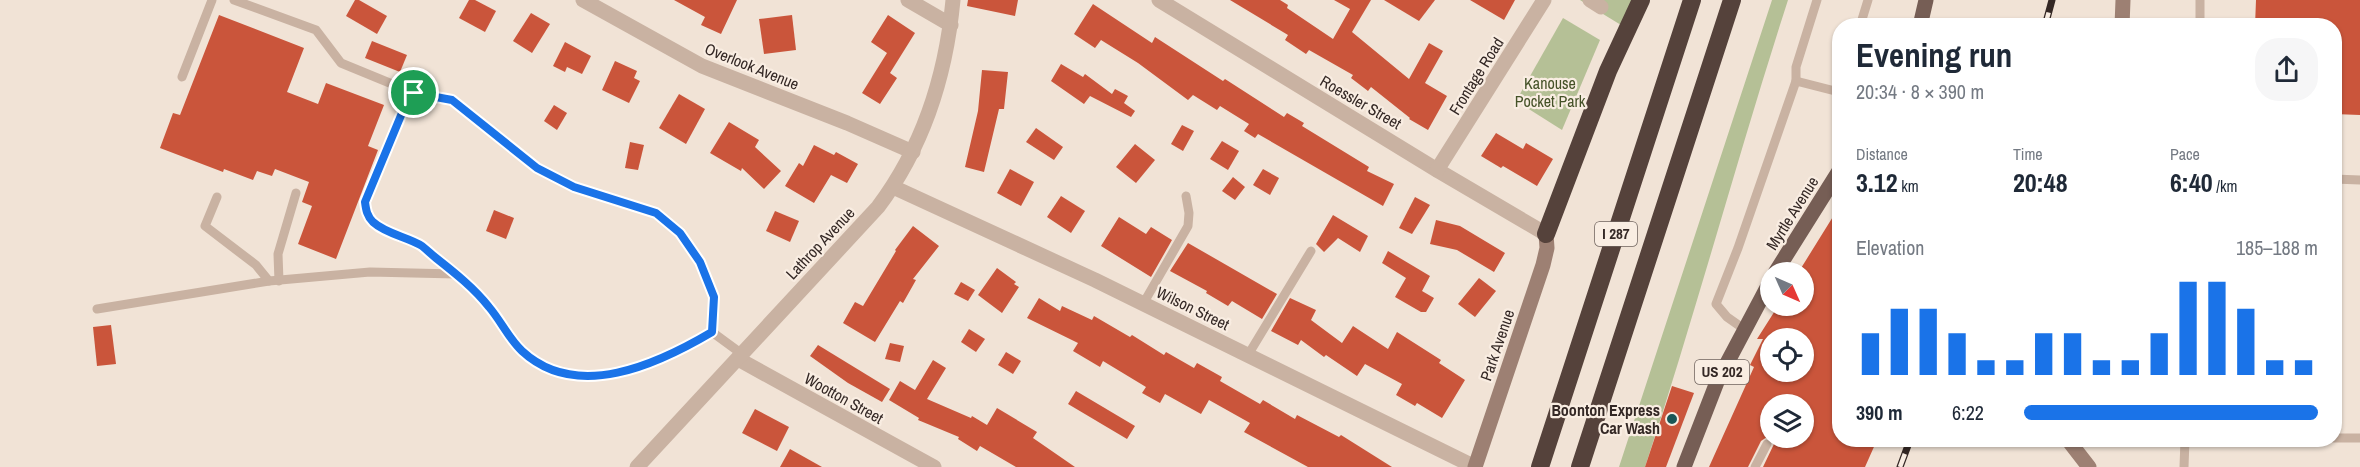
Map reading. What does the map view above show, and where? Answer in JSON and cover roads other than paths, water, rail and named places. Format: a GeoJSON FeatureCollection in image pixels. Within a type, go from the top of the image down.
{"type":"FeatureCollection","features":[{"type":"Feature","properties":{"kind":"highway"},"geometry":{"type":"LineString","coordinates":[[1546,234],[1608,71],[1641,0]]}},
{"type":"Feature","properties":{"kind":"highway","name":"I 287"},"geometry":{"type":"LineString","coordinates":[[1540,467],[1692,0]]}},
{"type":"Feature","properties":{"kind":"highway","name":"I 287"},"geometry":{"type":"LineString","coordinates":[[1580,467],[1732,0]]}},
{"type":"Feature","properties":{"kind":"main road"},"geometry":{"type":"LineString","coordinates":[[1922,18],[1926,0]]}},
{"type":"Feature","properties":{"kind":"main road","name":"Myrtle Avenue"},"geometry":{"type":"LineString","coordinates":[[1782,262],[1832,182]]}},
{"type":"Feature","properties":{"kind":"main road","name":"US 202"},"geometry":{"type":"LineString","coordinates":[[1684,467],[1717,382],[1760,300]]}},
{"type":"Feature","properties":{"kind":"street","name":"Overlook Avenue"},"geometry":{"type":"LineString","coordinates":[[583,0],[702,66],[847,123],[913,152]]}},
{"type":"Feature","properties":{"kind":"street"},"geometry":{"type":"LineString","coordinates":[[908,0],[951,25]]}},
{"type":"Feature","properties":{"kind":"street","name":"Lathrop Avenue"},"geometry":{"type":"LineString","coordinates":[[637,467],[878,207],[893,187],[913,152],[941,77],[951,25],[953,0]]}},
{"type":"Feature","properties":{"kind":"street","name":"Roessler Street"},"geometry":{"type":"LineString","coordinates":[[1159,0],[1546,234]]}},
{"type":"Feature","properties":{"kind":"street","name":"Frontage Road"},"geometry":{"type":"LineString","coordinates":[[1437,170],[1544,0]]}},
{"type":"Feature","properties":{"kind":"street"},"geometry":{"type":"LineString","coordinates":[[2122,18],[2123,0]]}},
{"type":"Feature","properties":{"kind":"street","name":"Wilson Street"},"geometry":{"type":"LineString","coordinates":[[893,187],[1143,304],[1475,467]]}},
{"type":"Feature","properties":{"kind":"street","name":"Park Avenue"},"geometry":{"type":"LineString","coordinates":[[1475,467],[1543,265],[1547,248],[1546,234]]}},
{"type":"Feature","properties":{"kind":"street","name":"Wootton Street"},"geometry":{"type":"LineString","coordinates":[[740,356],[934,467]]}},
{"type":"Feature","properties":{"kind":"street"},"geometry":{"type":"LineString","coordinates":[[2073,447],[2089,467]]}},
{"type":"Feature","properties":{"kind":"lane"},"geometry":{"type":"LineString","coordinates":[[182,77],[212,0]]}},
{"type":"Feature","properties":{"kind":"lane"},"geometry":{"type":"LineString","coordinates":[[234,0],[316,30],[341,63],[414,93],[452,100],[537,168],[574,187],[656,213],[680,233],[700,262],[714,297],[712,332]]}},
{"type":"Feature","properties":{"kind":"lane"},"geometry":{"type":"LineString","coordinates":[[1744,328],[1727,317],[1716,304],[1738,249],[1796,81],[1796,67],[1817,0]]}},
{"type":"Feature","properties":{"kind":"lane"},"geometry":{"type":"LineString","coordinates":[[1862,18],[1868,0]]}},
{"type":"Feature","properties":{"kind":"lane"},"geometry":{"type":"LineString","coordinates":[[2200,0],[2200,18]]}},
{"type":"Feature","properties":{"kind":"lane"},"geometry":{"type":"LineString","coordinates":[[1796,81],[1832,90]]}},
{"type":"Feature","properties":{"kind":"lane"},"geometry":{"type":"LineString","coordinates":[[414,93],[407,101],[365,202],[367,214],[375,224],[422,246],[456,274],[489,306],[522,351],[540,364],[561,372],[597,376],[620,374],[681,351],[712,332]]}},
{"type":"Feature","properties":{"kind":"lane"},"geometry":{"type":"LineString","coordinates":[[2342,179],[2360,180]]}},
{"type":"Feature","properties":{"kind":"lane"},"geometry":{"type":"LineString","coordinates":[[274,281],[278,254],[296,193]]}},
{"type":"Feature","properties":{"kind":"lane"},"geometry":{"type":"LineString","coordinates":[[1143,304],[1188,226],[1189,213],[1186,196]]}},
{"type":"Feature","properties":{"kind":"lane"},"geometry":{"type":"LineString","coordinates":[[216,197],[205,226],[274,281]]}},
{"type":"Feature","properties":{"kind":"lane"},"geometry":{"type":"LineString","coordinates":[[1248,355],[1311,251]]}},
{"type":"Feature","properties":{"kind":"lane"},"geometry":{"type":"LineString","coordinates":[[97,309],[274,281],[370,272],[456,274]]}},
{"type":"Feature","properties":{"kind":"lane"},"geometry":{"type":"LineString","coordinates":[[712,332],[740,356]]}},
{"type":"Feature","properties":{"kind":"lane"},"geometry":{"type":"LineString","coordinates":[[2342,438],[2360,438]]}},
{"type":"Feature","properties":{"kind":"lane"},"geometry":{"type":"LineString","coordinates":[[2184,467],[2185,447]]}},
{"type":"Feature","properties":{"kind":"lane"},"geometry":{"type":"LineString","coordinates":[[1755,467],[1765,448]]}},
{"type":"Feature","properties":{"kind":"railway"},"geometry":{"type":"LineString","coordinates":[[2047,18],[2052,0]]}},
{"type":"Feature","properties":{"kind":"railway"},"geometry":{"type":"LineString","coordinates":[[1900,467],[1907,447]]}},
{"type":"Feature","properties":{"kind":"place","name":"Boonton Express Car Wash"},"geometry":{"type":"Point","coordinates":[1672,419]}},
{"type":"Feature","properties":{"kind":"park label","name":"Kanouse Pocket Park"},"geometry":{"type":"Point","coordinates":[1550,92]}}]}
